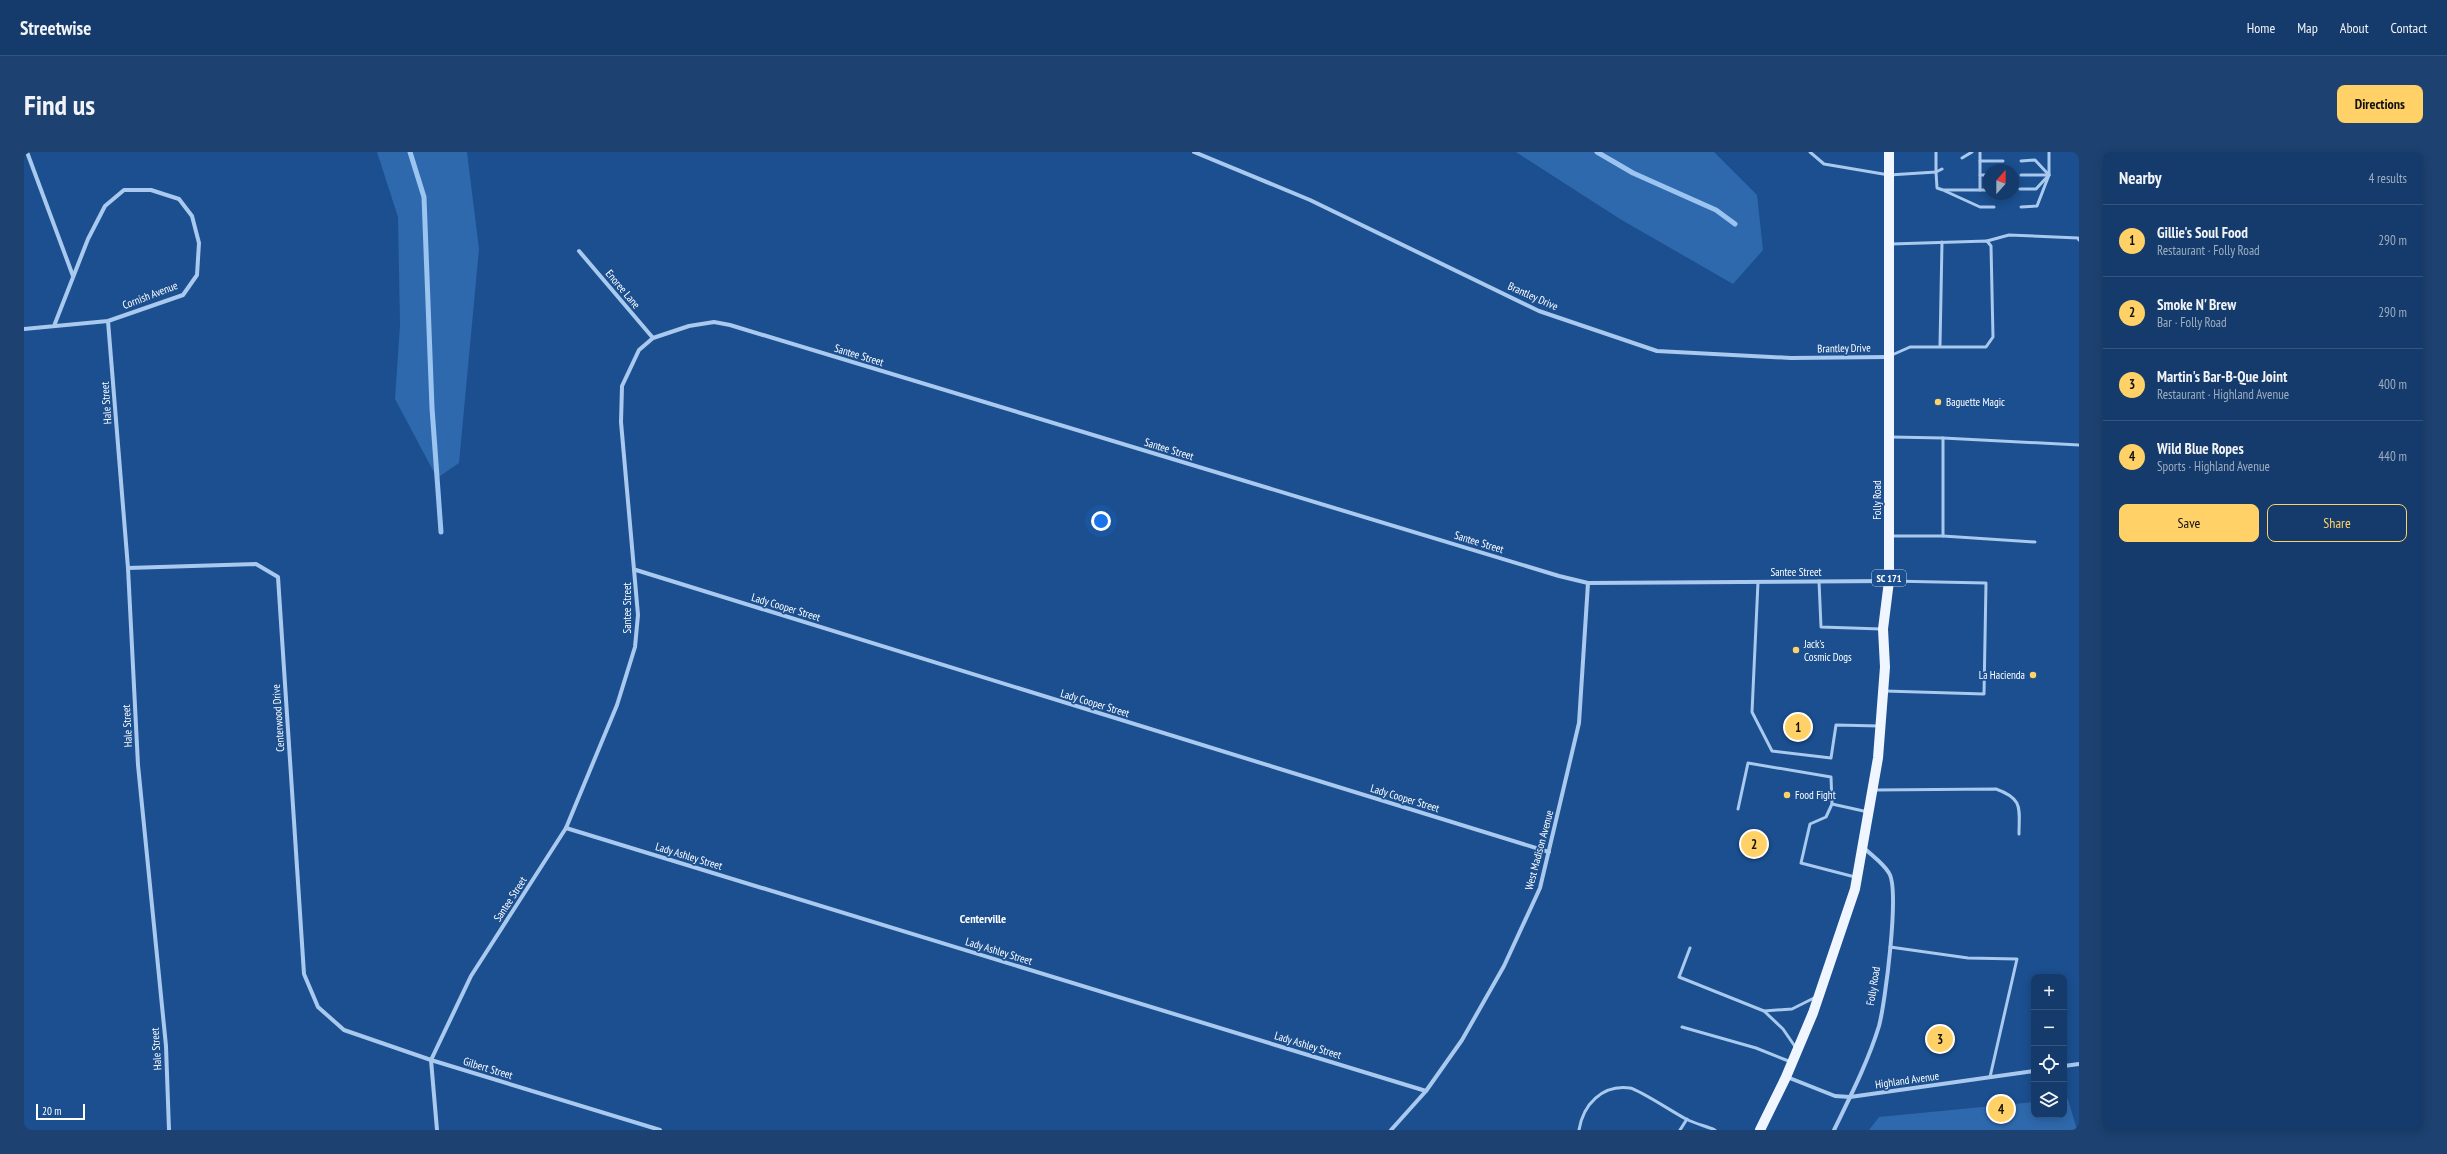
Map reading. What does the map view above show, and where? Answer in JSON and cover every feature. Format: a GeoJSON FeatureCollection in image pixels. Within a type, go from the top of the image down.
{"type":"FeatureCollection","features":[{"type":"Feature","properties":{"kind":"main road","name":"Folly Road"},"geometry":{"type":"LineString","coordinates":[[1760,1130],[1798,1050],[1820,996],[1840,938],[1857,878],[1873,790],[1885,666],[1883,629],[1888,581],[1889,152]]}},
{"type":"Feature","properties":{"kind":"street"},"geometry":{"type":"LineString","coordinates":[[27,152],[74,277]]}},
{"type":"Feature","properties":{"kind":"street","name":"Brantley Drive"},"geometry":{"type":"LineString","coordinates":[[1194,152],[1310,200],[1539,311],[1657,351],[1791,358],[1888,357]]}},
{"type":"Feature","properties":{"kind":"street","name":"Cornish Avenue"},"geometry":{"type":"LineString","coordinates":[[24,330],[108,321],[183,294],[197,275],[199,244],[192,216],[179,198],[151,190],[124,190],[104,206],[88,239],[54,326]]}},
{"type":"Feature","properties":{"kind":"street","name":"Enoree Lane"},"geometry":{"type":"LineString","coordinates":[[579,250],[653,338]]}},
{"type":"Feature","properties":{"kind":"street","name":"Hale Street"},"geometry":{"type":"LineString","coordinates":[[108,321],[128,568],[138,765],[166,1046],[169,1130]]}},
{"type":"Feature","properties":{"kind":"street","name":"Santee Street"},"geometry":{"type":"LineString","coordinates":[[436,1130],[431,1060],[471,976],[566,828],[617,705],[635,648],[638,615],[636,570],[621,422],[622,386],[629,368],[639,350],[653,338],[690,326],[714,322],[730,325],[1559,576],[1588,582],[1888,581]]}},
{"type":"Feature","properties":{"kind":"street","name":"Centerwood Drive"},"geometry":{"type":"LineString","coordinates":[[128,568],[256,564],[278,577],[304,974],[318,1007]]}},
{"type":"Feature","properties":{"kind":"street","name":"Lady Cooper Street"},"geometry":{"type":"LineString","coordinates":[[636,570],[1550,852]]}},
{"type":"Feature","properties":{"kind":"street","name":"West Madison Avenue"},"geometry":{"type":"LineString","coordinates":[[1391,1130],[1426,1091],[1462,1040],[1504,966],[1540,888],[1550,852],[1579,723],[1588,582]]}},
{"type":"Feature","properties":{"kind":"street","name":"Lady Ashley Street"},"geometry":{"type":"LineString","coordinates":[[566,828],[1426,1091]]}},
{"type":"Feature","properties":{"kind":"street","name":"Folly Road"},"geometry":{"type":"LineString","coordinates":[[1834,1130],[1850,1097],[1879,1026],[1890,947],[1894,889],[1890,873],[1863,847]]}},
{"type":"Feature","properties":{"kind":"street","name":"Gilbert Street"},"geometry":{"type":"LineString","coordinates":[[318,1007],[344,1030],[431,1060],[660,1130]]}},
{"type":"Feature","properties":{"kind":"street"},"geometry":{"type":"LineString","coordinates":[[2067,1066],[2079,1064]]}},
{"type":"Feature","properties":{"kind":"street","name":"Highland Avenue"},"geometry":{"type":"LineString","coordinates":[[1786,1077],[1835,1096],[1850,1097],[2031,1071]]}},
{"type":"Feature","properties":{"kind":"lane"},"geometry":{"type":"LineString","coordinates":[[1810,152],[1824,164],[1889,175],[1936,172],[1942,169]]}},
{"type":"Feature","properties":{"kind":"lane"},"geometry":{"type":"LineString","coordinates":[[1936,152],[1937,188],[1980,207],[1994,207]]}},
{"type":"Feature","properties":{"kind":"lane"},"geometry":{"type":"LineString","coordinates":[[1962,158],[1972,152]]}},
{"type":"Feature","properties":{"kind":"lane"},"geometry":{"type":"LineString","coordinates":[[1943,190],[1980,190],[1980,152]]}},
{"type":"Feature","properties":{"kind":"lane"},"geometry":{"type":"LineString","coordinates":[[2021,207],[2037,206],[2049,175],[2049,152]]}},
{"type":"Feature","properties":{"kind":"lane"},"geometry":{"type":"LineString","coordinates":[[2021,161],[2035,160],[2049,175]]}},
{"type":"Feature","properties":{"kind":"lane"},"geometry":{"type":"LineString","coordinates":[[1980,161],[2003,161]]}},
{"type":"Feature","properties":{"kind":"lane"},"geometry":{"type":"LineString","coordinates":[[2021,175],[2049,175]]}},
{"type":"Feature","properties":{"kind":"lane"},"geometry":{"type":"LineString","coordinates":[[2020,189],[2036,189],[2049,175]]}},
{"type":"Feature","properties":{"kind":"lane"},"geometry":{"type":"LineString","coordinates":[[1889,244],[1987,241],[2009,235],[2078,238],[2079,240]]}},
{"type":"Feature","properties":{"kind":"lane"},"geometry":{"type":"LineString","coordinates":[[1888,357],[1910,347],[1986,347],[1993,337],[1991,246],[1987,241]]}},
{"type":"Feature","properties":{"kind":"lane"},"geometry":{"type":"LineString","coordinates":[[1940,346],[1942,242]]}},
{"type":"Feature","properties":{"kind":"lane"},"geometry":{"type":"LineString","coordinates":[[1889,437],[1943,438],[2079,445]]}},
{"type":"Feature","properties":{"kind":"lane"},"geometry":{"type":"LineString","coordinates":[[1943,438],[1943,536]]}},
{"type":"Feature","properties":{"kind":"lane"},"geometry":{"type":"LineString","coordinates":[[1889,536],[1943,536],[2035,542]]}},
{"type":"Feature","properties":{"kind":"lane"},"geometry":{"type":"LineString","coordinates":[[1819,581],[1821,627],[1883,629]]}},
{"type":"Feature","properties":{"kind":"lane"},"geometry":{"type":"LineString","coordinates":[[1883,690],[1984,694],[1986,583],[1888,581]]}},
{"type":"Feature","properties":{"kind":"lane"},"geometry":{"type":"LineString","coordinates":[[1758,582],[1752,712],[1772,751],[1831,758],[1836,725],[1880,727]]}},
{"type":"Feature","properties":{"kind":"lane"},"geometry":{"type":"LineString","coordinates":[[1738,809],[1748,763],[1831,777],[1832,804],[1826,816],[1810,824],[1801,863],[1857,878]]}},
{"type":"Feature","properties":{"kind":"lane"},"geometry":{"type":"LineString","coordinates":[[1873,790],[1996,789],[2011,794],[2016,800],[2019,812],[2019,834]]}},
{"type":"Feature","properties":{"kind":"lane"},"geometry":{"type":"LineString","coordinates":[[1832,804],[1870,812]]}},
{"type":"Feature","properties":{"kind":"lane"},"geometry":{"type":"LineString","coordinates":[[1890,947],[1968,958],[2018,959],[1990,1077]]}},
{"type":"Feature","properties":{"kind":"lane"},"geometry":{"type":"LineString","coordinates":[[1690,948],[1679,977],[1764,1011],[1783,1029],[1798,1050]]}},
{"type":"Feature","properties":{"kind":"lane"},"geometry":{"type":"LineString","coordinates":[[1764,1011],[1792,1008],[1820,996]]}},
{"type":"Feature","properties":{"kind":"lane"},"geometry":{"type":"LineString","coordinates":[[1682,1027],[1756,1048],[1792,1063]]}},
{"type":"Feature","properties":{"kind":"lane"},"geometry":{"type":"LineString","coordinates":[[1579,1130],[1581,1116],[1592,1099],[1609,1090],[1630,1088],[1686,1119],[1715,1130]]}},
{"type":"Feature","properties":{"kind":"lane"},"geometry":{"type":"LineString","coordinates":[[1680,1130],[1686,1119]]}},
{"type":"Feature","properties":{"kind":"shaded area"},"geometry":{"type":"Polygon","coordinates":[[[377,152],[467,152],[479,249],[459,463],[437,478],[395,399],[400,325],[398,217],[377,152]]]}},
{"type":"Feature","properties":{"kind":"shaded area"},"geometry":{"type":"Polygon","coordinates":[[[1516,152],[1714,152],[1757,195],[1763,250],[1733,284],[1620,219],[1516,152]]]}},
{"type":"Feature","properties":{"kind":"shaded area"},"geometry":{"type":"Polygon","coordinates":[[[2067,1099],[2077,1130],[1869,1130],[1879,1117],[2031,1102],[2031,1118],[2067,1118],[2067,1099]]]}},
{"type":"Feature","properties":{"kind":"waterway"},"geometry":{"type":"LineString","coordinates":[[410,152],[424,197],[432,408],[441,532]]}},
{"type":"Feature","properties":{"kind":"waterway"},"geometry":{"type":"LineString","coordinates":[[1597,152],[1633,173],[1716,210],[1735,224]]}},
{"type":"Feature","properties":{"kind":"place","name":"Baguette Magic"},"geometry":{"type":"Point","coordinates":[1938,402]}},
{"type":"Feature","properties":{"kind":"place","name":"Jack's Cosmic Dogs"},"geometry":{"type":"Point","coordinates":[1796,650]}},
{"type":"Feature","properties":{"kind":"place","name":"La Hacienda"},"geometry":{"type":"Point","coordinates":[2033,675]}},
{"type":"Feature","properties":{"kind":"place","name":"Gillie's Soul Food"},"geometry":{"type":"Point","coordinates":[1798,727]}},
{"type":"Feature","properties":{"kind":"place","name":"Food Fight"},"geometry":{"type":"Point","coordinates":[1787,795]}},
{"type":"Feature","properties":{"kind":"place","name":"Smoke N' Brew"},"geometry":{"type":"Point","coordinates":[1754,844]}},
{"type":"Feature","properties":{"kind":"place","name":"Martin's Bar-B-Que Joint"},"geometry":{"type":"Point","coordinates":[1940,1039]}},
{"type":"Feature","properties":{"kind":"place","name":"Wild Blue Ropes"},"geometry":{"type":"Point","coordinates":[2001,1109]}},
{"type":"Feature","properties":{"kind":"district","name":"Centerville"},"geometry":{"type":"Point","coordinates":[983,919]}}]}
